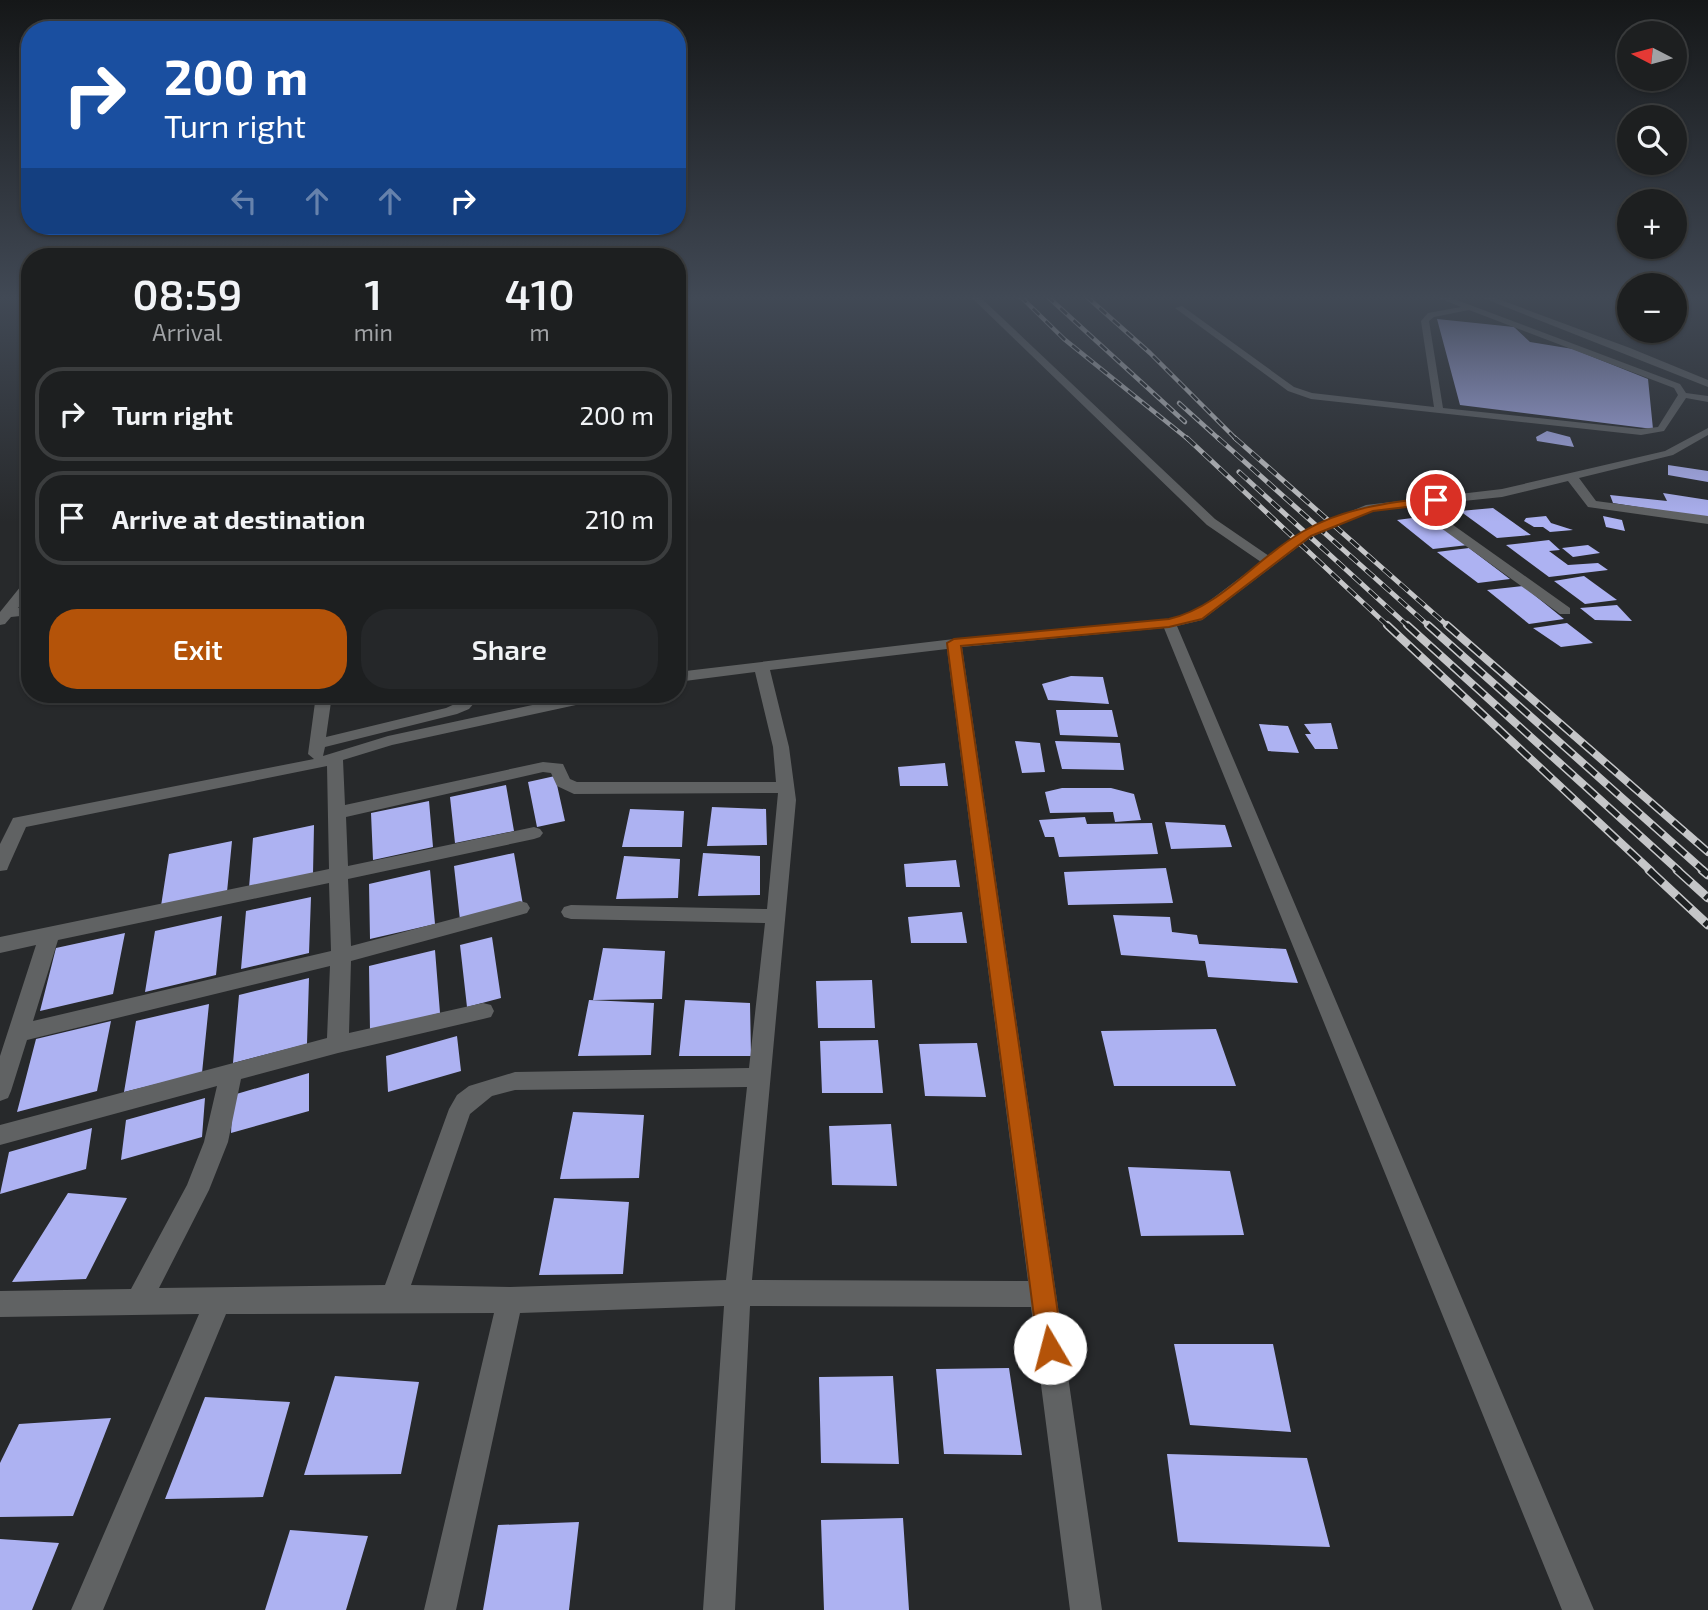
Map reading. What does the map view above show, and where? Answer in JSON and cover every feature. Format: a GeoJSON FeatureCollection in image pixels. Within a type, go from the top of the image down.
{"type":"FeatureCollection","features":[{"type":"Feature","properties":{"kind":"street"},"geometry":{"type":"LineString","coordinates":[[1053,371],[1211,522],[1269,562]]}},
{"type":"Feature","properties":{"kind":"street"},"geometry":{"type":"LineString","coordinates":[[1677,371],[1708,384]]}},
{"type":"Feature","properties":{"kind":"street"},"geometry":{"type":"LineString","coordinates":[[686,676],[954,643],[1169,623],[1197,617],[1307,534],[1370,508],[1502,493],[1669,453],[1708,431]]}},
{"type":"Feature","properties":{"kind":"street"},"geometry":{"type":"LineString","coordinates":[[1571,476],[1592,504],[1708,520]]}},
{"type":"Feature","properties":{"kind":"street"},"geometry":{"type":"LineString","coordinates":[[1414,503],[1566,611]]}},
{"type":"Feature","properties":{"kind":"street"},"geometry":{"type":"LineString","coordinates":[[3,617],[21,595]]}},
{"type":"Feature","properties":{"kind":"street"},"geometry":{"type":"LineString","coordinates":[[3,617],[21,613]]}},
{"type":"Feature","properties":{"kind":"street"},"geometry":{"type":"LineString","coordinates":[[1169,623],[1578,1610]]}},
{"type":"Feature","properties":{"kind":"street"},"geometry":{"type":"LineString","coordinates":[[954,643],[1086,1610]]}},
{"type":"Feature","properties":{"kind":"street"},"geometry":{"type":"LineString","coordinates":[[719,1610],[738,1293],[787,800],[781,747],[761,666]]}},
{"type":"Feature","properties":{"kind":"street"},"geometry":{"type":"LineString","coordinates":[[314,764],[323,703]]}},
{"type":"Feature","properties":{"kind":"street"},"geometry":{"type":"LineString","coordinates":[[317,744],[451,711],[466,703]]}},
{"type":"Feature","properties":{"kind":"street"},"geometry":{"type":"LineString","coordinates":[[0,825],[314,764],[388,741],[549,703]]}},
{"type":"Feature","properties":{"kind":"street"},"geometry":{"type":"LineString","coordinates":[[335,757],[341,956],[338,1044]]}},
{"type":"Feature","properties":{"kind":"street"},"geometry":{"type":"LineString","coordinates":[[337,813],[543,767],[557,768],[561,771],[564,782],[574,788],[785,787]]}},
{"type":"Feature","properties":{"kind":"street"},"geometry":{"type":"LineString","coordinates":[[0,865],[19,822]]}},
{"type":"Feature","properties":{"kind":"street"},"geometry":{"type":"LineString","coordinates":[[0,946],[534,833]]}},
{"type":"Feature","properties":{"kind":"street"},"geometry":{"type":"LineString","coordinates":[[18,1033],[341,956],[520,908]]}},
{"type":"Feature","properties":{"kind":"street"},"geometry":{"type":"LineString","coordinates":[[571,912],[776,916]]}},
{"type":"Feature","properties":{"kind":"street"},"geometry":{"type":"LineString","coordinates":[[0,1091],[49,936]]}},
{"type":"Feature","properties":{"kind":"street"},"geometry":{"type":"LineString","coordinates":[[0,1135],[338,1044],[483,1011]]}},
{"type":"Feature","properties":{"kind":"street"},"geometry":{"type":"LineString","coordinates":[[138,1302],[197,1190],[216,1142],[231,1073]]}},
{"type":"Feature","properties":{"kind":"street"},"geometry":{"type":"LineString","coordinates":[[393,1298],[460,1109],[468,1097],[478,1091],[516,1081],[760,1077]]}},
{"type":"Feature","properties":{"kind":"street"},"geometry":{"type":"LineString","coordinates":[[0,1304],[393,1298],[510,1300],[738,1293],[1043,1294]]}},
{"type":"Feature","properties":{"kind":"street"},"geometry":{"type":"LineString","coordinates":[[440,1610],[510,1300]]}},
{"type":"Feature","properties":{"kind":"street"},"geometry":{"type":"LineString","coordinates":[[87,1610],[218,1301]]}},
{"type":"Feature","properties":{"kind":"lane"},"geometry":{"type":"LineString","coordinates":[[1268,371],[1300,394],[1641,432],[1661,429],[1683,395]]}},
{"type":"Feature","properties":{"kind":"lane"},"geometry":{"type":"LineString","coordinates":[[1433,371],[1438,410]]}},
{"type":"Feature","properties":{"kind":"lane"},"geometry":{"type":"LineString","coordinates":[[1638,371],[1677,386],[1683,395],[1708,399]]}},
{"type":"Feature","properties":{"kind":"building"},"geometry":{"type":"Polygon","coordinates":[[[1451,371],[1628,371],[1648,379],[1653,429],[1460,405],[1451,371]]]}},
{"type":"Feature","properties":{"kind":"building"},"geometry":{"type":"Polygon","coordinates":[[[1547,431],[1570,437],[1574,447],[1537,441],[1536,437],[1547,431]]]}},
{"type":"Feature","properties":{"kind":"building"},"geometry":{"type":"Polygon","coordinates":[[[1668,465],[1708,471],[1708,482],[1668,475],[1668,465]]]}},
{"type":"Feature","properties":{"kind":"building"},"geometry":{"type":"Polygon","coordinates":[[[1663,493],[1708,500],[1708,518],[1613,503],[1610,495],[1667,501],[1663,493]]]}},
{"type":"Feature","properties":{"kind":"building"},"geometry":{"type":"Polygon","coordinates":[[[1493,508],[1531,535],[1497,538],[1460,511],[1493,508]]]}},
{"type":"Feature","properties":{"kind":"building"},"geometry":{"type":"Polygon","coordinates":[[[1427,516],[1468,545],[1433,549],[1397,520],[1427,516]]]}},
{"type":"Feature","properties":{"kind":"building"},"geometry":{"type":"Polygon","coordinates":[[[1546,516],[1551,523],[1573,530],[1550,532],[1524,521],[1526,518],[1546,516]]]}},
{"type":"Feature","properties":{"kind":"building"},"geometry":{"type":"Polygon","coordinates":[[[1603,516],[1622,520],[1625,531],[1606,527],[1603,516]]]}},
{"type":"Feature","properties":{"kind":"building"},"geometry":{"type":"Polygon","coordinates":[[[1549,540],[1560,550],[1549,551],[1568,565],[1598,563],[1608,570],[1549,577],[1506,545],[1549,540]]]}},
{"type":"Feature","properties":{"kind":"building"},"geometry":{"type":"Polygon","coordinates":[[[1588,545],[1600,553],[1573,557],[1562,548],[1588,545]]]}},
{"type":"Feature","properties":{"kind":"building"},"geometry":{"type":"Polygon","coordinates":[[[1469,548],[1510,579],[1478,583],[1437,552],[1469,548]]]}},
{"type":"Feature","properties":{"kind":"building"},"geometry":{"type":"Polygon","coordinates":[[[1584,576],[1617,600],[1585,604],[1554,581],[1584,576]]]}},
{"type":"Feature","properties":{"kind":"building"},"geometry":{"type":"Polygon","coordinates":[[[1523,586],[1564,619],[1529,624],[1487,590],[1523,586]]]}},
{"type":"Feature","properties":{"kind":"building"},"geometry":{"type":"Polygon","coordinates":[[[1617,605],[1632,621],[1595,620],[1580,608],[1617,605]]]}},
{"type":"Feature","properties":{"kind":"building"},"geometry":{"type":"Polygon","coordinates":[[[1567,623],[1593,643],[1561,647],[1533,628],[1567,623]]]}},
{"type":"Feature","properties":{"kind":"building"},"geometry":{"type":"Polygon","coordinates":[[[1071,676],[1103,677],[1109,704],[1048,700],[1042,684],[1071,676]]]}},
{"type":"Feature","properties":{"kind":"building"},"geometry":{"type":"Polygon","coordinates":[[[1056,710],[1112,710],[1118,737],[1060,735],[1056,710]]]}},
{"type":"Feature","properties":{"kind":"building"},"geometry":{"type":"Polygon","coordinates":[[[1331,723],[1338,749],[1315,749],[1305,734],[1311,734],[1304,724],[1331,723]]]}},
{"type":"Feature","properties":{"kind":"building"},"geometry":{"type":"Polygon","coordinates":[[[1259,724],[1288,726],[1299,753],[1268,751],[1259,724]]]}},
{"type":"Feature","properties":{"kind":"building"},"geometry":{"type":"Polygon","coordinates":[[[1015,741],[1040,743],[1045,772],[1022,773],[1015,741]]]}},
{"type":"Feature","properties":{"kind":"building"},"geometry":{"type":"Polygon","coordinates":[[[1055,741],[1120,743],[1124,770],[1062,769],[1055,741]]]}},
{"type":"Feature","properties":{"kind":"building"},"geometry":{"type":"Polygon","coordinates":[[[945,763],[948,786],[900,786],[898,767],[945,763]]]}},
{"type":"Feature","properties":{"kind":"building"},"geometry":{"type":"Polygon","coordinates":[[[555,776],[565,821],[537,827],[528,782],[555,776]]]}},
{"type":"Feature","properties":{"kind":"building"},"geometry":{"type":"Polygon","coordinates":[[[506,785],[514,831],[455,843],[450,797],[506,785]]]}},
{"type":"Feature","properties":{"kind":"building"},"geometry":{"type":"Polygon","coordinates":[[[1062,788],[1111,788],[1134,794],[1141,820],[1115,822],[1113,812],[1050,813],[1045,792],[1062,788]]]}},
{"type":"Feature","properties":{"kind":"building"},"geometry":{"type":"Polygon","coordinates":[[[429,801],[433,847],[373,860],[371,813],[429,801]]]}},
{"type":"Feature","properties":{"kind":"building"},"geometry":{"type":"Polygon","coordinates":[[[712,807],[766,809],[767,845],[707,846],[712,807]]]}},
{"type":"Feature","properties":{"kind":"building"},"geometry":{"type":"Polygon","coordinates":[[[630,809],[684,811],[682,847],[622,847],[630,809]]]}},
{"type":"Feature","properties":{"kind":"building"},"geometry":{"type":"Polygon","coordinates":[[[1085,817],[1087,824],[1152,823],[1158,854],[1059,857],[1054,837],[1045,837],[1039,820],[1085,817]]]}},
{"type":"Feature","properties":{"kind":"building"},"geometry":{"type":"Polygon","coordinates":[[[1165,822],[1225,825],[1232,847],[1171,849],[1165,822]]]}},
{"type":"Feature","properties":{"kind":"building"},"geometry":{"type":"Polygon","coordinates":[[[314,825],[313,874],[249,888],[253,838],[314,825]]]}},
{"type":"Feature","properties":{"kind":"building"},"geometry":{"type":"Polygon","coordinates":[[[232,841],[227,892],[161,906],[169,854],[232,841]]]}},
{"type":"Feature","properties":{"kind":"building"},"geometry":{"type":"Polygon","coordinates":[[[514,853],[523,905],[460,920],[454,866],[514,853]]]}},
{"type":"Feature","properties":{"kind":"building"},"geometry":{"type":"Polygon","coordinates":[[[703,853],[760,856],[760,895],[698,896],[703,853]]]}},
{"type":"Feature","properties":{"kind":"building"},"geometry":{"type":"Polygon","coordinates":[[[624,856],[680,859],[678,898],[616,899],[624,856]]]}},
{"type":"Feature","properties":{"kind":"building"},"geometry":{"type":"Polygon","coordinates":[[[956,860],[960,887],[906,887],[904,864],[956,860]]]}},
{"type":"Feature","properties":{"kind":"building"},"geometry":{"type":"Polygon","coordinates":[[[1166,868],[1173,903],[1068,905],[1064,872],[1166,868]]]}},
{"type":"Feature","properties":{"kind":"building"},"geometry":{"type":"Polygon","coordinates":[[[430,870],[435,924],[370,939],[369,884],[430,870]]]}},
{"type":"Feature","properties":{"kind":"building"},"geometry":{"type":"Polygon","coordinates":[[[311,897],[309,953],[241,969],[246,911],[311,897]]]}},
{"type":"Feature","properties":{"kind":"building"},"geometry":{"type":"Polygon","coordinates":[[[962,912],[967,943],[911,943],[908,917],[962,912]]]}},
{"type":"Feature","properties":{"kind":"building"},"geometry":{"type":"Polygon","coordinates":[[[1113,915],[1170,917],[1172,932],[1197,935],[1199,944],[1286,949],[1298,983],[1208,977],[1205,961],[1121,955],[1113,915]]]}},
{"type":"Feature","properties":{"kind":"building"},"geometry":{"type":"Polygon","coordinates":[[[222,916],[216,975],[145,992],[155,931],[222,916]]]}},
{"type":"Feature","properties":{"kind":"building"},"geometry":{"type":"Polygon","coordinates":[[[125,933],[113,994],[40,1011],[56,948],[125,933]]]}},
{"type":"Feature","properties":{"kind":"building"},"geometry":{"type":"Polygon","coordinates":[[[492,937],[501,998],[467,1007],[460,945],[492,937]]]}},
{"type":"Feature","properties":{"kind":"building"},"geometry":{"type":"Polygon","coordinates":[[[603,948],[665,951],[662,999],[593,1000],[603,948]]]}},
{"type":"Feature","properties":{"kind":"building"},"geometry":{"type":"Polygon","coordinates":[[[435,950],[440,1013],[370,1031],[369,966],[435,950]]]}},
{"type":"Feature","properties":{"kind":"building"},"geometry":{"type":"Polygon","coordinates":[[[309,978],[307,1044],[233,1063],[239,995],[309,978]]]}},
{"type":"Feature","properties":{"kind":"building"},"geometry":{"type":"Polygon","coordinates":[[[872,980],[875,1028],[818,1028],[816,981],[872,980]]]}},
{"type":"Feature","properties":{"kind":"building"},"geometry":{"type":"Polygon","coordinates":[[[589,1000],[654,1003],[651,1055],[578,1056],[589,1000]]]}},
{"type":"Feature","properties":{"kind":"building"},"geometry":{"type":"Polygon","coordinates":[[[685,1000],[750,1003],[751,1056],[679,1056],[685,1000]]]}},
{"type":"Feature","properties":{"kind":"building"},"geometry":{"type":"Polygon","coordinates":[[[209,1004],[202,1073],[124,1092],[136,1021],[209,1004]]]}},
{"type":"Feature","properties":{"kind":"building"},"geometry":{"type":"Polygon","coordinates":[[[111,1021],[97,1091],[17,1112],[36,1039],[111,1021]]]}},
{"type":"Feature","properties":{"kind":"building"},"geometry":{"type":"Polygon","coordinates":[[[1216,1029],[1236,1086],[1114,1086],[1101,1031],[1216,1029]]]}},
{"type":"Feature","properties":{"kind":"building"},"geometry":{"type":"Polygon","coordinates":[[[457,1036],[461,1071],[388,1092],[386,1056],[457,1036]]]}},
{"type":"Feature","properties":{"kind":"building"},"geometry":{"type":"Polygon","coordinates":[[[878,1040],[883,1093],[822,1093],[820,1041],[878,1040]]]}},
{"type":"Feature","properties":{"kind":"building"},"geometry":{"type":"Polygon","coordinates":[[[977,1043],[986,1097],[925,1096],[919,1044],[977,1043]]]}},
{"type":"Feature","properties":{"kind":"building"},"geometry":{"type":"Polygon","coordinates":[[[309,1073],[309,1111],[231,1133],[233,1095],[309,1073]]]}},
{"type":"Feature","properties":{"kind":"building"},"geometry":{"type":"Polygon","coordinates":[[[205,1098],[202,1137],[121,1160],[126,1120],[205,1098]]]}},
{"type":"Feature","properties":{"kind":"building"},"geometry":{"type":"Polygon","coordinates":[[[573,1112],[644,1115],[639,1178],[560,1179],[573,1112]]]}},
{"type":"Feature","properties":{"kind":"building"},"geometry":{"type":"Polygon","coordinates":[[[891,1124],[897,1186],[832,1185],[829,1126],[891,1124]]]}},
{"type":"Feature","properties":{"kind":"building"},"geometry":{"type":"Polygon","coordinates":[[[92,1128],[86,1169],[0,1194],[9,1152],[92,1128]]]}},
{"type":"Feature","properties":{"kind":"building"},"geometry":{"type":"Polygon","coordinates":[[[1128,1167],[1230,1171],[1244,1235],[1141,1236],[1128,1167]]]}},
{"type":"Feature","properties":{"kind":"building"},"geometry":{"type":"Polygon","coordinates":[[[68,1193],[127,1198],[86,1279],[12,1282],[68,1193]]]}},
{"type":"Feature","properties":{"kind":"building"},"geometry":{"type":"Polygon","coordinates":[[[554,1198],[629,1202],[623,1274],[539,1275],[554,1198]]]}},
{"type":"Feature","properties":{"kind":"building"},"geometry":{"type":"Polygon","coordinates":[[[1174,1344],[1273,1344],[1291,1432],[1190,1425],[1174,1344]]]}},
{"type":"Feature","properties":{"kind":"building"},"geometry":{"type":"Polygon","coordinates":[[[1009,1368],[1022,1455],[944,1454],[936,1369],[1009,1368]]]}},
{"type":"Feature","properties":{"kind":"building"},"geometry":{"type":"Polygon","coordinates":[[[335,1376],[419,1382],[401,1474],[304,1475],[335,1376]]]}},
{"type":"Feature","properties":{"kind":"building"},"geometry":{"type":"Polygon","coordinates":[[[893,1376],[899,1464],[821,1463],[819,1377],[893,1376]]]}},
{"type":"Feature","properties":{"kind":"building"},"geometry":{"type":"Polygon","coordinates":[[[205,1397],[290,1402],[263,1497],[165,1499],[205,1397]]]}},
{"type":"Feature","properties":{"kind":"building"},"geometry":{"type":"Polygon","coordinates":[[[111,1418],[73,1516],[0,1517],[0,1463],[19,1424],[111,1418]]]}},
{"type":"Feature","properties":{"kind":"building"},"geometry":{"type":"Polygon","coordinates":[[[1167,1454],[1307,1458],[1330,1547],[1178,1542],[1167,1454]]]}},
{"type":"Feature","properties":{"kind":"building"},"geometry":{"type":"Polygon","coordinates":[[[903,1518],[909,1610],[824,1610],[821,1520],[903,1518]]]}},
{"type":"Feature","properties":{"kind":"building"},"geometry":{"type":"Polygon","coordinates":[[[579,1522],[569,1610],[483,1610],[498,1525],[579,1522]]]}},
{"type":"Feature","properties":{"kind":"building"},"geometry":{"type":"Polygon","coordinates":[[[290,1530],[368,1536],[346,1610],[265,1610],[290,1530]]]}},
{"type":"Feature","properties":{"kind":"building"},"geometry":{"type":"Polygon","coordinates":[[[0,1539],[59,1543],[32,1610],[0,1610],[0,1539]]]}},
{"type":"Feature","properties":{"kind":"railway"},"geometry":{"type":"LineString","coordinates":[[1104,371],[1189,440]]}},
{"type":"Feature","properties":{"kind":"railway"},"geometry":{"type":"LineString","coordinates":[[1129,371],[1185,422]]}},
{"type":"Feature","properties":{"kind":"railway"},"geometry":{"type":"LineString","coordinates":[[1168,371],[1235,438]]}},
{"type":"Feature","properties":{"kind":"railway"},"geometry":{"type":"LineString","coordinates":[[1179,403],[1220,440]]}},
{"type":"Feature","properties":{"kind":"railway"},"geometry":{"type":"LineString","coordinates":[[1187,438],[1389,627]]}},
{"type":"Feature","properties":{"kind":"railway"},"geometry":{"type":"LineString","coordinates":[[1218,438],[1430,627]]}},
{"type":"Feature","properties":{"kind":"railway"},"geometry":{"type":"LineString","coordinates":[[1235,438],[1449,627]]}},
{"type":"Feature","properties":{"kind":"railway"},"geometry":{"type":"LineString","coordinates":[[1239,472],[1409,627]]}},
{"type":"Feature","properties":{"kind":"railway"},"geometry":{"type":"LineString","coordinates":[[1387,625],[1651,871]]}},
{"type":"Feature","properties":{"kind":"railway"},"geometry":{"type":"LineString","coordinates":[[1407,625],[1679,871]]}},
{"type":"Feature","properties":{"kind":"railway"},"geometry":{"type":"LineString","coordinates":[[1428,625],[1704,871]]}},
{"type":"Feature","properties":{"kind":"railway"},"geometry":{"type":"LineString","coordinates":[[1447,625],[1708,852]]}},
{"type":"Feature","properties":{"kind":"railway"},"geometry":{"type":"LineString","coordinates":[[1649,870],[1708,925]]}},
{"type":"Feature","properties":{"kind":"railway"},"geometry":{"type":"LineString","coordinates":[[1677,870],[1708,898]]}},
{"type":"Feature","properties":{"kind":"railway"},"geometry":{"type":"LineString","coordinates":[[1702,870],[1708,875]]}},
{"type":"Feature","properties":{"kind":"route"},"geometry":{"type":"LineString","coordinates":[[1050,1348],[954,643],[1169,623],[1197,617],[1307,534],[1370,508],[1436,500]]}}]}
